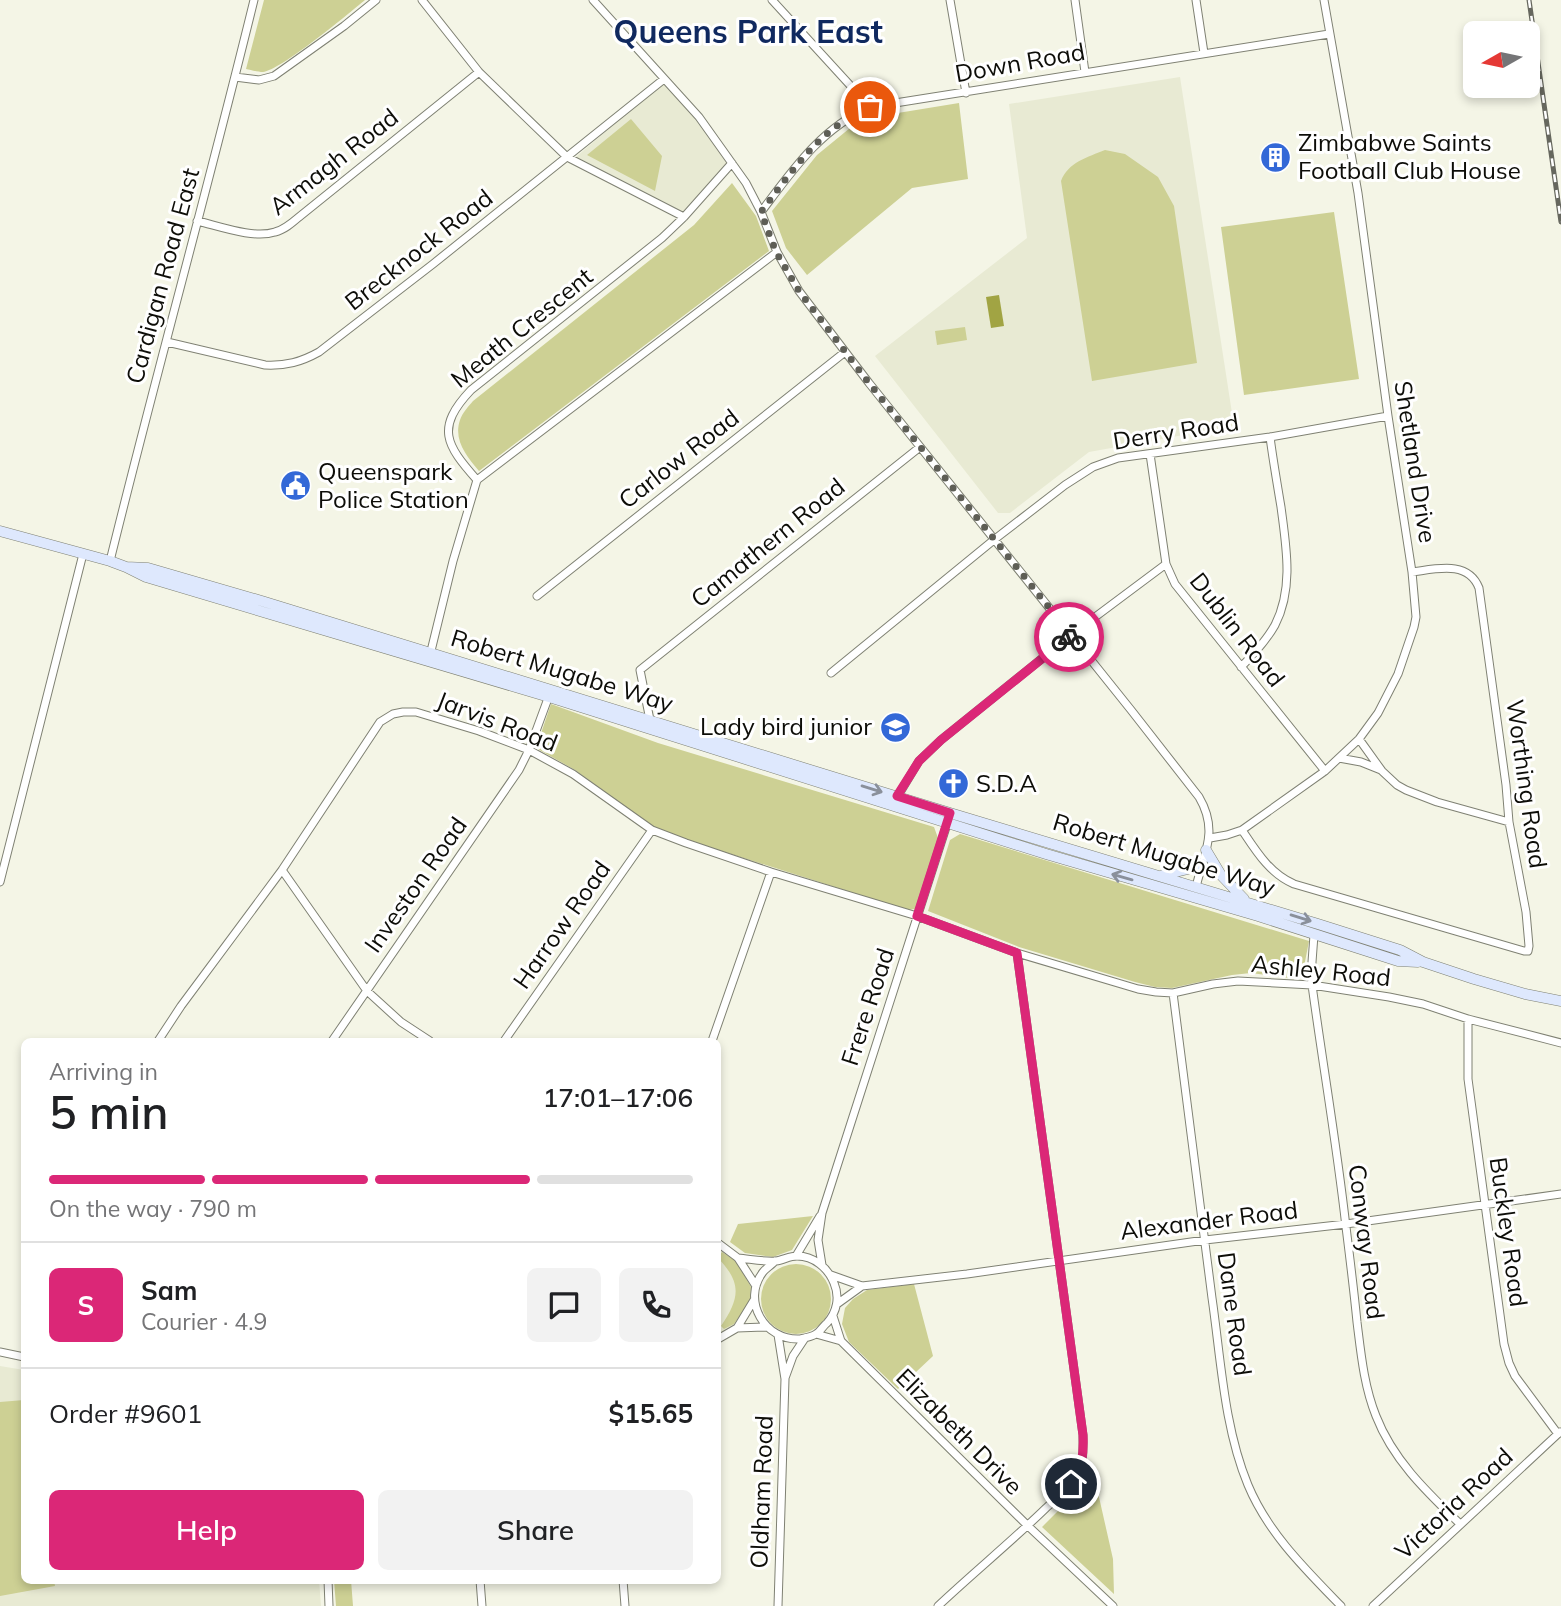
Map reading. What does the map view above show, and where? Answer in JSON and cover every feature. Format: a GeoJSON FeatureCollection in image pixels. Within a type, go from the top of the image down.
{"type":"FeatureCollection","features":[{"type":"Feature","properties":{"kind":"main road","name":"Robert Mugabe Way"},"geometry":{"type":"LineString","coordinates":[[0,531],[126,567],[148,568],[174,575],[429,657],[1158,882],[1220,906],[1398,961],[1423,962]]}},
{"type":"Feature","properties":{"kind":"main road","name":"Robert Mugabe Way"},"geometry":{"type":"LineString","coordinates":[[550,693],[650,720],[895,801]]}},
{"type":"Feature","properties":{"kind":"main road"},"geometry":{"type":"LineString","coordinates":[[1206,850],[1221,875],[1248,902]]}},
{"type":"Feature","properties":{"kind":"main road"},"geometry":{"type":"LineString","coordinates":[[1158,882],[1202,864]]}},
{"type":"Feature","properties":{"kind":"main road","name":"Robert Mugabe Way"},"geometry":{"type":"LineString","coordinates":[[1158,882],[1196,887],[1248,902],[1400,950],[1423,962],[1500,986],[1561,1001]]}},
{"type":"Feature","properties":{"kind":"street","name":"Cardigan Road East"},"geometry":{"type":"LineString","coordinates":[[110,561],[254,0]]}},
{"type":"Feature","properties":{"kind":"street"},"geometry":{"type":"LineString","coordinates":[[235,76],[259,80],[274,76],[376,0]]}},
{"type":"Feature","properties":{"kind":"street"},"geometry":{"type":"LineString","coordinates":[[422,0],[479,72],[567,157],[684,217]]}},
{"type":"Feature","properties":{"kind":"street"},"geometry":{"type":"LineString","coordinates":[[593,0],[699,117],[746,183],[761,212],[776,252],[793,282],[845,352],[1199,797],[1206,808],[1210,838],[1196,887],[1220,906]]}},
{"type":"Feature","properties":{"kind":"street"},"geometry":{"type":"LineString","coordinates":[[772,0],[870,107]]}},
{"type":"Feature","properties":{"kind":"street"},"geometry":{"type":"LineString","coordinates":[[950,0],[965,93]]}},
{"type":"Feature","properties":{"kind":"street"},"geometry":{"type":"LineString","coordinates":[[1075,0],[1085,72]]}},
{"type":"Feature","properties":{"kind":"street"},"geometry":{"type":"LineString","coordinates":[[1196,0],[1204,53]]}},
{"type":"Feature","properties":{"kind":"street","name":"Shetland Drive"},"geometry":{"type":"LineString","coordinates":[[1210,838],[1242,830],[1325,771],[1359,739],[1378,713],[1398,674],[1416,617],[1412,572],[1358,193],[1324,0]]}},
{"type":"Feature","properties":{"kind":"street","name":"Down Road"},"geometry":{"type":"LineString","coordinates":[[761,212],[817,143],[852,115],[870,107],[1329,34]]}},
{"type":"Feature","properties":{"kind":"street","name":"Armagh Road"},"geometry":{"type":"LineString","coordinates":[[197,221],[248,233],[264,234],[281,230],[479,72]]}},
{"type":"Feature","properties":{"kind":"street","name":"Brecknock Road"},"geometry":{"type":"LineString","coordinates":[[167,342],[265,365],[280,366],[308,359],[664,79]]}},
{"type":"Feature","properties":{"kind":"street","name":"Meath Crescent"},"geometry":{"type":"LineString","coordinates":[[477,480],[452,450],[449,439],[450,421],[459,403],[505,362],[662,238],[732,163]]}},
{"type":"Feature","properties":{"kind":"street"},"geometry":{"type":"LineString","coordinates":[[429,657],[477,480],[776,252]]}},
{"type":"Feature","properties":{"kind":"street","name":"Carlow Road"},"geometry":{"type":"LineString","coordinates":[[537,596],[845,352]]}},
{"type":"Feature","properties":{"kind":"street","name":"Derry Road"},"geometry":{"type":"LineString","coordinates":[[831,673],[995,540],[1065,485],[1093,467],[1118,458],[1388,416]]}},
{"type":"Feature","properties":{"kind":"street"},"geometry":{"type":"LineString","coordinates":[[1241,667],[1264,644],[1282,610],[1286,593],[1286,541],[1270,436]]}},
{"type":"Feature","properties":{"kind":"street","name":"Camathern Road"},"geometry":{"type":"LineString","coordinates":[[650,720],[640,670],[920,446]]}},
{"type":"Feature","properties":{"kind":"street","name":"Dublin Road"},"geometry":{"type":"LineString","coordinates":[[1150,454],[1166,564],[1171,575],[1182,594],[1325,771]]}},
{"type":"Feature","properties":{"kind":"street"},"geometry":{"type":"LineString","coordinates":[[0,882],[83,554]]}},
{"type":"Feature","properties":{"kind":"street"},"geometry":{"type":"LineString","coordinates":[[895,801],[919,761],[941,740],[1071,635],[1166,564]]}},
{"type":"Feature","properties":{"kind":"street","name":"Worthing Road"},"geometry":{"type":"LineString","coordinates":[[1242,830],[1266,863],[1284,880],[1528,951],[1526,912],[1509,822],[1477,583],[1469,573],[1457,569],[1412,572]]}},
{"type":"Feature","properties":{"kind":"street","name":"Investon Road"},"geometry":{"type":"LineString","coordinates":[[334,1038],[519,770],[550,693]]}},
{"type":"Feature","properties":{"kind":"street","name":"Jarvis Road"},"geometry":{"type":"LineString","coordinates":[[160,1038],[282,870],[380,722],[388,716],[403,712],[416,712],[529,750],[573,774],[652,830],[685,844],[917,916]]}},
{"type":"Feature","properties":{"kind":"street"},"geometry":{"type":"LineString","coordinates":[[1359,739],[1382,771],[1406,790],[1437,802],[1509,822]]}},
{"type":"Feature","properties":{"kind":"street"},"geometry":{"type":"LineString","coordinates":[[1339,758],[1361,762],[1382,771]]}},
{"type":"Feature","properties":{"kind":"street","name":"Frere Road"},"geometry":{"type":"LineString","coordinates":[[822,1265],[818,1240],[822,1213],[949,818]]}},
{"type":"Feature","properties":{"kind":"street","name":"Harrow Road"},"geometry":{"type":"LineString","coordinates":[[505,1038],[652,830]]}},
{"type":"Feature","properties":{"kind":"street"},"geometry":{"type":"LineString","coordinates":[[282,870],[367,990],[401,1022],[425,1038]]}},
{"type":"Feature","properties":{"kind":"street"},"geometry":{"type":"LineString","coordinates":[[713,1038],[771,872]]}},
{"type":"Feature","properties":{"kind":"street","name":"Ashley Road"},"geometry":{"type":"LineString","coordinates":[[917,916],[1017,953],[1138,989],[1173,993],[1238,981],[1312,985],[1423,1004],[1468,1019],[1561,1043]]}},
{"type":"Feature","properties":{"kind":"street","name":"Conway Road"},"geometry":{"type":"LineString","coordinates":[[1314,935],[1312,985],[1368,1394],[1391,1446],[1406,1469],[1460,1524]]}},
{"type":"Feature","properties":{"kind":"street"},"geometry":{"type":"LineString","coordinates":[[938,1606],[1028,1527],[1071,1484],[1083,1459],[1083,1435],[1017,953]]}},
{"type":"Feature","properties":{"kind":"street","name":"Dane Road"},"geometry":{"type":"LineString","coordinates":[[1173,993],[1232,1434],[1248,1484],[1275,1534],[1341,1606]]}},
{"type":"Feature","properties":{"kind":"street","name":"Buckley Road"},"geometry":{"type":"LineString","coordinates":[[1468,1019],[1468,1079],[1504,1345],[1515,1376],[1560,1432]]}},
{"type":"Feature","properties":{"kind":"street","name":"Alexander Road"},"geometry":{"type":"LineString","coordinates":[[831,1275],[862,1286],[1561,1194]]}},
{"type":"Feature","properties":{"kind":"street","name":"Frere Road"},"geometry":{"type":"LineString","coordinates":[[796,1256],[822,1213]]}},
{"type":"Feature","properties":{"kind":"street"},"geometry":{"type":"LineString","coordinates":[[721,1245],[738,1258],[756,1286]]}},
{"type":"Feature","properties":{"kind":"street"},"geometry":{"type":"LineString","coordinates":[[738,1258],[775,1261],[796,1256],[810,1258],[822,1265],[831,1275],[837,1304],[833,1316],[816,1334],[791,1339],[778,1335],[767,1327],[756,1310],[756,1286],[763,1272],[775,1261]]}},
{"type":"Feature","properties":{"kind":"street","name":"Alexander Road"},"geometry":{"type":"LineString","coordinates":[[837,1304],[862,1286]]}},
{"type":"Feature","properties":{"kind":"street"},"geometry":{"type":"LineString","coordinates":[[737,1328],[754,1300]]}},
{"type":"Feature","properties":{"kind":"street","name":"Elizabeth Drive"},"geometry":{"type":"LineString","coordinates":[[833,1316],[841,1341],[1028,1527],[1113,1606]]}},
{"type":"Feature","properties":{"kind":"street"},"geometry":{"type":"LineString","coordinates":[[721,1337],[737,1328],[767,1327]]}},
{"type":"Feature","properties":{"kind":"street","name":"Elizabeth Drive"},"geometry":{"type":"LineString","coordinates":[[816,1334],[841,1341]]}},
{"type":"Feature","properties":{"kind":"street","name":"Oldham Road"},"geometry":{"type":"LineString","coordinates":[[778,1335],[785,1379],[778,1606]]}},
{"type":"Feature","properties":{"kind":"street","name":"Oldham Road"},"geometry":{"type":"LineString","coordinates":[[785,1379],[793,1356],[805,1338]]}},
{"type":"Feature","properties":{"kind":"street"},"geometry":{"type":"LineString","coordinates":[[0,1352],[21,1356]]}},
{"type":"Feature","properties":{"kind":"street","name":"Victoria Road"},"geometry":{"type":"LineString","coordinates":[[1373,1606],[1560,1432]]}},
{"type":"Feature","properties":{"kind":"street"},"geometry":{"type":"LineString","coordinates":[[328,1584],[329,1606]]}},
{"type":"Feature","properties":{"kind":"street"},"geometry":{"type":"LineString","coordinates":[[480,1584],[482,1606]]}},
{"type":"Feature","properties":{"kind":"street"},"geometry":{"type":"LineString","coordinates":[[623,1584],[625,1606]]}},
{"type":"Feature","properties":{"kind":"shaded area"},"geometry":{"type":"Polygon","coordinates":[[[1180,77],[1234,426],[1089,452],[1010,513],[998,513],[875,356],[1027,238],[1009,104],[1180,77]]]}},
{"type":"Feature","properties":{"kind":"shaded area"},"geometry":{"type":"Polygon","coordinates":[[[664,81],[698,118],[731,163],[684,214],[576,157],[664,81]]]}},
{"type":"Feature","properties":{"kind":"shaded area"},"geometry":{"type":"Polygon","coordinates":[[[999,295],[1004,326],[991,328],[986,297],[999,295]]]}},
{"type":"Feature","properties":{"kind":"shaded area"},"geometry":{"type":"Polygon","coordinates":[[[721,1247],[737,1258],[754,1287],[752,1299],[735,1327],[721,1334],[721,1247]]]}},
{"type":"Feature","properties":{"kind":"shaded area"},"geometry":{"type":"Polygon","coordinates":[[[0,1366],[21,1370],[21,1584],[319,1584],[321,1606],[0,1606],[0,1366]]]}},
{"type":"Feature","properties":{"kind":"green space"},"geometry":{"type":"Polygon","coordinates":[[[264,0],[365,0],[299,52],[263,72],[246,69],[264,0]]]}},
{"type":"Feature","properties":{"kind":"green space"},"geometry":{"type":"Polygon","coordinates":[[[959,103],[968,179],[912,188],[807,275],[786,248],[772,211],[817,155],[861,119],[959,103]]]}},
{"type":"Feature","properties":{"kind":"green space"},"geometry":{"type":"Polygon","coordinates":[[[631,119],[662,156],[655,191],[587,155],[631,119]]]}},
{"type":"Feature","properties":{"kind":"green space"},"geometry":{"type":"Polygon","coordinates":[[[1105,150],[1125,154],[1158,177],[1174,206],[1197,363],[1092,381],[1061,181],[1068,169],[1105,150]]]}},
{"type":"Feature","properties":{"kind":"green space"},"geometry":{"type":"Polygon","coordinates":[[[732,183],[756,216],[769,251],[479,471],[466,454],[458,434],[461,417],[473,401],[694,225],[732,183]]]}},
{"type":"Feature","properties":{"kind":"green space"},"geometry":{"type":"Polygon","coordinates":[[[1334,212],[1359,379],[1244,395],[1221,227],[1334,212]]]}},
{"type":"Feature","properties":{"kind":"green space"},"geometry":{"type":"Polygon","coordinates":[[[965,327],[967,340],[937,345],[935,331],[965,327]]]}},
{"type":"Feature","properties":{"kind":"green space"},"geometry":{"type":"Polygon","coordinates":[[[551,704],[658,743],[934,827],[938,838],[915,909],[907,910],[653,827],[575,770],[536,748],[551,704]]]}},
{"type":"Feature","properties":{"kind":"green space"},"geometry":{"type":"Polygon","coordinates":[[[960,834],[1309,941],[1303,972],[1297,979],[1251,973],[1172,988],[1155,987],[1019,947],[928,911],[950,840],[960,834]]]}},
{"type":"Feature","properties":{"kind":"green space"},"geometry":{"type":"Polygon","coordinates":[[[813,1216],[792,1250],[773,1257],[745,1253],[730,1242],[738,1224],[813,1216]]]}},
{"type":"Feature","properties":{"kind":"green space"},"geometry":{"type":"Polygon","coordinates":[[[721,1254],[736,1261],[751,1287],[750,1301],[734,1324],[724,1329],[721,1326],[732,1307],[736,1291],[731,1275],[721,1261],[721,1254]]]}},
{"type":"Feature","properties":{"kind":"green space"},"geometry":{"type":"Polygon","coordinates":[[[803,1264],[816,1270],[825,1279],[829,1285],[829,1313],[821,1324],[810,1332],[789,1334],[771,1324],[763,1313],[761,1292],[771,1274],[782,1266],[803,1264]]]}},
{"type":"Feature","properties":{"kind":"green space"},"geometry":{"type":"Polygon","coordinates":[[[914,1284],[933,1356],[898,1389],[849,1342],[842,1324],[845,1308],[867,1290],[914,1284]]]}},
{"type":"Feature","properties":{"kind":"green space"},"geometry":{"type":"Polygon","coordinates":[[[21,1400],[21,1584],[55,1586],[0,1596],[0,1402],[21,1400]]]}},
{"type":"Feature","properties":{"kind":"green space"},"geometry":{"type":"Polygon","coordinates":[[[1094,1475],[1113,1559],[1114,1594],[1042,1527],[1094,1475]]]}},
{"type":"Feature","properties":{"kind":"green space"},"geometry":{"type":"Polygon","coordinates":[[[334,1584],[351,1584],[353,1606],[336,1606],[334,1584]]]}},
{"type":"Feature","properties":{"kind":"railway"},"geometry":{"type":"LineString","coordinates":[[1529,0],[1561,222]]}},
{"type":"Feature","properties":{"kind":"way so far"},"geometry":{"type":"LineString","coordinates":[[870,107],[852,115],[817,143],[761,212],[776,252],[799,291],[869,383],[1071,635],[1069,637]]}},
{"type":"Feature","properties":{"kind":"place","name":"Zimbabwe Saints Football Club House"},"geometry":{"type":"Point","coordinates":[1275,157]}},
{"type":"Feature","properties":{"kind":"place","name":"Queenspark Police Station"},"geometry":{"type":"Point","coordinates":[295,486]}},
{"type":"Feature","properties":{"kind":"place","name":"Lady bird junior"},"geometry":{"type":"Point","coordinates":[895,727]}},
{"type":"Feature","properties":{"kind":"place","name":"S.D.A"},"geometry":{"type":"Point","coordinates":[953,784]}},
{"type":"Feature","properties":{"kind":"district","name":"Queens Park East"},"geometry":{"type":"Point","coordinates":[748,32]}},
{"type":"Feature","properties":{"kind":"route"},"geometry":{"type":"LineString","coordinates":[[1069,637],[941,740],[919,761],[897,796],[950,813],[917,916],[1017,953],[1083,1435],[1083,1459],[1071,1484]]}}]}
